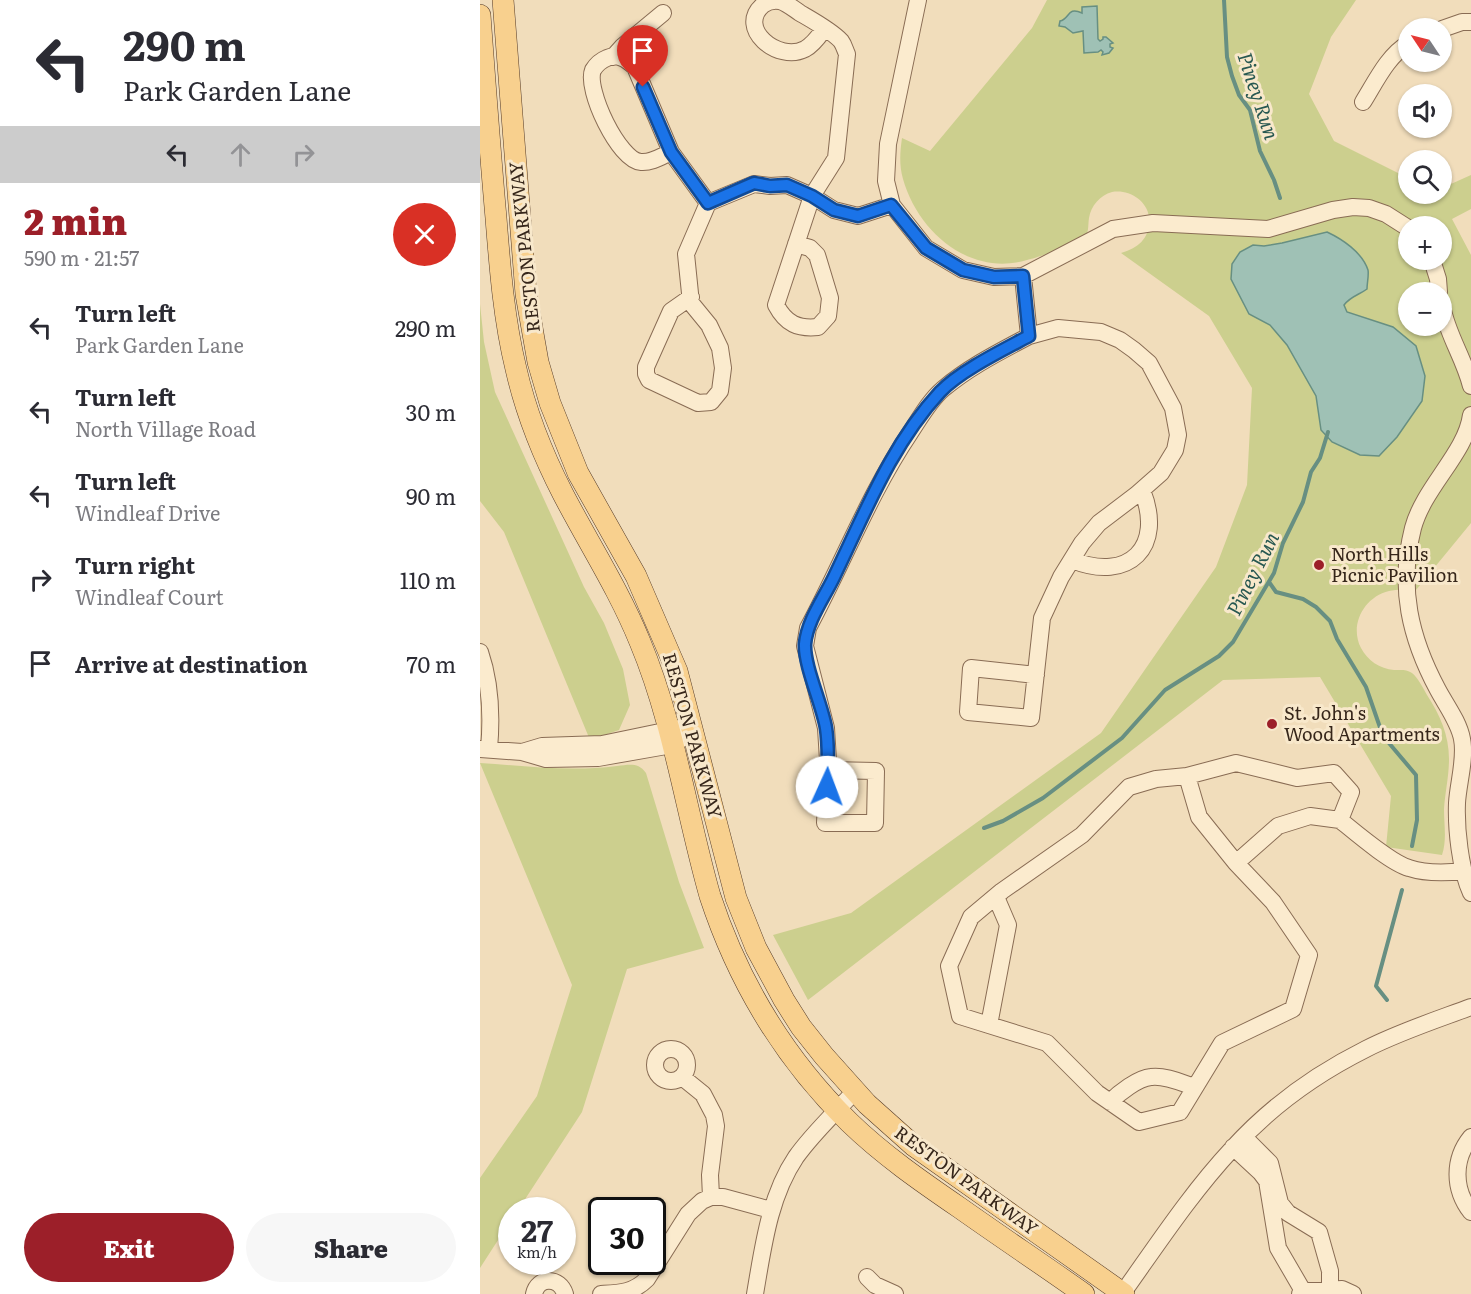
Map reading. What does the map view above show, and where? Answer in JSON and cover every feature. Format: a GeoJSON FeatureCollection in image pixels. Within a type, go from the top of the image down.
{"type":"FeatureCollection","features":[{"type":"Feature","properties":{"kind":"main road","name":"RESTON PARKWAY"},"geometry":{"type":"LineString","coordinates":[[503,0],[526,294],[538,362],[550,403],[578,473],[636,576],[665,639],[684,691],[736,898],[756,948],[801,1027],[840,1076],[894,1129],[914,1146],[1123,1294]]}},
{"type":"Feature","properties":{"kind":"main road","name":"RESTON PARKWAY"},"geometry":{"type":"LineString","coordinates":[[480,15],[501,281],[516,370],[529,415],[544,454],[563,494],[628,613],[651,668],[707,885],[717,919],[733,956],[766,1019],[804,1072],[837,1110],[906,1169],[1084,1294]]}},
{"type":"Feature","properties":{"kind":"street"},"geometry":{"type":"LineString","coordinates":[[918,0],[888,144],[886,181],[891,205],[926,248],[963,270],[994,277],[1023,276],[1113,229],[1153,223],[1268,230],[1333,210],[1353,207],[1369,208],[1386,214],[1398,222]]}},
{"type":"Feature","properties":{"kind":"street"},"geometry":{"type":"LineString","coordinates":[[613,57],[663,13]]}},
{"type":"Feature","properties":{"kind":"street"},"geometry":{"type":"LineString","coordinates":[[1452,26],[1471,22]]}},
{"type":"Feature","properties":{"kind":"street"},"geometry":{"type":"LineString","coordinates":[[796,244],[810,248],[817,255],[830,298],[828,316],[818,327],[804,328],[783,318],[776,305],[796,244],[812,196],[836,158],[847,54],[841,42],[824,29]]}},
{"type":"Feature","properties":{"kind":"street"},"geometry":{"type":"LineString","coordinates":[[1363,102],[1398,53]]}},
{"type":"Feature","properties":{"kind":"street"},"geometry":{"type":"LineString","coordinates":[[671,152],[640,163],[628,158],[620,149],[602,113],[593,87],[592,71],[600,62],[609,57],[623,57],[635,67],[671,152],[708,203]]}},
{"type":"Feature","properties":{"kind":"street"},"geometry":{"type":"LineString","coordinates":[[691,297],[671,311],[646,367],[646,374],[649,380],[698,403],[711,402],[720,391],[723,369],[720,348],[709,325],[691,303],[691,297],[686,254],[708,203],[754,183],[770,186],[787,185],[812,196],[834,210],[858,216],[891,205]]}},
{"type":"Feature","properties":{"kind":"street"},"geometry":{"type":"LineString","coordinates":[[1023,276],[1029,336]]}},
{"type":"Feature","properties":{"kind":"street"},"geometry":{"type":"LineString","coordinates":[[828,770],[826,728],[805,646],[808,628],[887,468],[923,413],[942,390],[972,368],[1029,336],[1058,328],[1101,332],[1127,345],[1149,363],[1173,408],[1178,435],[1175,450],[1161,473],[1099,523],[1082,543],[1061,577],[1042,618],[1031,718],[968,712],[971,668],[1035,675]]}},
{"type":"Feature","properties":{"kind":"street"},"geometry":{"type":"LineString","coordinates":[[1452,336],[1466,368],[1471,386]]}},
{"type":"Feature","properties":{"kind":"street"},"geometry":{"type":"LineString","coordinates":[[1471,415],[1465,435],[1421,507],[1413,528],[1406,583],[1406,599],[1421,657],[1467,740],[1457,804],[1471,892]]}},
{"type":"Feature","properties":{"kind":"street"},"geometry":{"type":"LineString","coordinates":[[1072,560],[1100,568],[1124,564],[1138,555],[1147,540],[1151,520],[1142,490]]}},
{"type":"Feature","properties":{"kind":"street"},"geometry":{"type":"LineString","coordinates":[[480,652],[491,708],[485,749],[522,752],[542,746],[602,744],[670,737],[680,727],[694,731]]}},
{"type":"Feature","properties":{"kind":"street"},"geometry":{"type":"LineString","coordinates":[[1187,776],[1199,817],[1273,902],[1309,955],[1293,1009],[1222,1043],[1180,1112],[1139,1122],[1097,1093],[1047,1043],[960,1016],[949,966],[970,917],[1082,836],[1129,787],[1156,779],[1187,776],[1236,763],[1297,778],[1334,773],[1351,792],[1340,820]]}},
{"type":"Feature","properties":{"kind":"street"},"geometry":{"type":"LineString","coordinates":[[1236,862],[1278,826],[1310,816],[1340,820],[1407,868],[1435,873],[1468,874]]}},
{"type":"Feature","properties":{"kind":"street"},"geometry":{"type":"LineString","coordinates":[[989,1025],[1008,925],[996,897]]}},
{"type":"Feature","properties":{"kind":"street"},"geometry":{"type":"LineString","coordinates":[[1123,1294],[1202,1185],[1239,1142],[1284,1102],[1343,1061],[1400,1034],[1471,1007]]}},
{"type":"Feature","properties":{"kind":"street"},"geometry":{"type":"LineString","coordinates":[[682,1077],[703,1094],[714,1115],[716,1126],[710,1175],[711,1197]]}},
{"type":"Feature","properties":{"kind":"street"},"geometry":{"type":"LineString","coordinates":[[1110,1102],[1121,1091],[1151,1077],[1175,1080],[1194,1087]]}},
{"type":"Feature","properties":{"kind":"street"},"geometry":{"type":"LineString","coordinates":[[755,1294],[771,1210],[784,1179],[795,1158],[817,1130],[855,1091]]}},
{"type":"Feature","properties":{"kind":"street"},"geometry":{"type":"LineString","coordinates":[[1471,1137],[1463,1149],[1457,1173],[1464,1201],[1471,1212]]}},
{"type":"Feature","properties":{"kind":"street"},"geometry":{"type":"LineString","coordinates":[[1239,1142],[1270,1163],[1280,1203],[1288,1213],[1318,1232],[1330,1271],[1330,1289]]}},
{"type":"Feature","properties":{"kind":"street"},"geometry":{"type":"LineString","coordinates":[[1239,1142],[1267,1181],[1278,1248],[1301,1292],[1342,1288],[1353,1294]]}},
{"type":"Feature","properties":{"kind":"street"},"geometry":{"type":"LineString","coordinates":[[601,1294],[631,1291],[640,1286],[647,1279],[688,1214],[702,1201],[711,1197],[723,1197],[771,1210]]}},
{"type":"Feature","properties":{"kind":"street"},"geometry":{"type":"LineString","coordinates":[[867,1277],[875,1285],[895,1294]]}},
{"type":"Feature","properties":{"kind":"street"},"geometry":{"type":"LineString","coordinates":[[534,1294],[539,1283],[553,1280],[559,1284],[565,1294]]}},
{"type":"Feature","properties":{"kind":"green space"},"geometry":{"type":"Polygon","coordinates":[[[1047,0],[1356,0],[1331,37],[1309,94],[1334,141],[1398,173],[1398,204],[1452,204],[1452,184],[1471,175],[1471,209],[1452,219],[1471,255],[1471,523],[1416,590],[1389,591],[1372,599],[1361,613],[1357,630],[1361,648],[1370,660],[1384,668],[1406,670],[1414,675],[1440,718],[1449,759],[1442,855],[1386,847],[1391,796],[1320,677],[1223,680],[808,1000],[773,935],[851,913],[1101,733],[1216,567],[1247,485],[1252,388],[1209,316],[1121,253],[1138,245],[1146,236],[1149,217],[1141,201],[1124,192],[1108,193],[1094,205],[1087,234],[1082,239],[1027,260],[1006,264],[986,262],[967,256],[949,246],[921,216],[910,198],[901,169],[902,138],[930,151],[1032,28],[1047,0]]]}},
{"type":"Feature","properties":{"kind":"green space"},"geometry":{"type":"Polygon","coordinates":[[[480,304],[484,342],[495,392],[584,587],[604,623],[623,669],[630,705],[619,730],[590,740],[504,532],[480,501],[480,304]]]}},
{"type":"Feature","properties":{"kind":"green space"},"geometry":{"type":"Polygon","coordinates":[[[480,763],[565,768],[625,765],[640,767],[646,773],[679,882],[704,948],[627,969],[582,1112],[526,1197],[498,1197],[498,1240],[480,1268],[480,1178],[537,1096],[572,985],[480,763]]]}},
{"type":"Feature","properties":{"kind":"water"},"geometry":{"type":"Polygon","coordinates":[[[1097,6],[1098,39],[1100,41],[1106,37],[1113,43],[1110,44],[1113,48],[1109,53],[1102,55],[1101,50],[1084,53],[1083,31],[1073,33],[1059,26],[1060,21],[1071,12],[1082,13],[1082,7],[1097,6]]]}},
{"type":"Feature","properties":{"kind":"water"},"geometry":{"type":"Polygon","coordinates":[[[1327,232],[1345,242],[1361,257],[1368,270],[1367,289],[1344,305],[1347,312],[1393,327],[1398,331],[1398,336],[1404,336],[1416,346],[1425,376],[1422,401],[1397,437],[1379,456],[1360,455],[1332,442],[1321,430],[1316,396],[1287,345],[1270,325],[1249,314],[1231,279],[1232,264],[1240,252],[1253,245],[1282,243],[1327,232]]]}},
{"type":"Feature","properties":{"kind":"waterway","name":"Piney Run"},"geometry":{"type":"LineString","coordinates":[[1224,0],[1227,57],[1232,76],[1239,95],[1250,110],[1260,151],[1280,198]]}},
{"type":"Feature","properties":{"kind":"waterway","name":"Piney Run"},"geometry":{"type":"LineString","coordinates":[[984,828],[1003,821],[1043,798],[1122,738],[1165,690],[1219,656],[1233,642],[1274,573],[1283,543],[1303,502],[1311,472],[1320,458],[1328,432]]}},
{"type":"Feature","properties":{"kind":"waterway"},"geometry":{"type":"LineString","coordinates":[[1269,582],[1276,592],[1303,599],[1316,607],[1330,621],[1337,639],[1366,687],[1383,736],[1416,775],[1417,820],[1412,846]]}},
{"type":"Feature","properties":{"kind":"waterway"},"geometry":{"type":"LineString","coordinates":[[1387,1000],[1376,986],[1402,890]]}},
{"type":"Feature","properties":{"kind":"place","name":"North Hills Picnic Pavilion"},"geometry":{"type":"Point","coordinates":[1319,565]}},
{"type":"Feature","properties":{"kind":"place","name":"St. John's Wood Apartments"},"geometry":{"type":"Point","coordinates":[1272,724]}},
{"type":"Feature","properties":{"kind":"route"},"geometry":{"type":"LineString","coordinates":[[643,87],[671,152],[708,203],[754,183],[770,186],[787,185],[812,196],[834,210],[858,216],[891,205],[926,248],[963,270],[994,277],[1023,276],[1029,336],[972,368],[942,390],[923,413],[891,459],[808,628],[805,646],[826,728],[827,787]]}}]}
